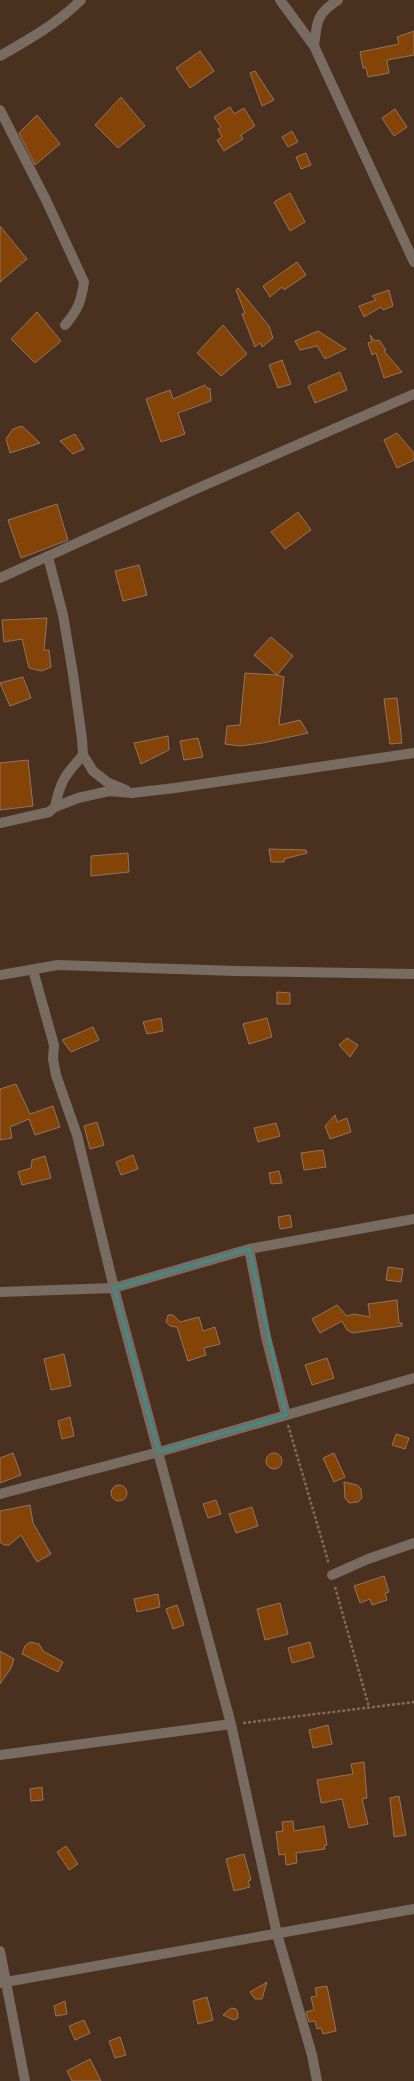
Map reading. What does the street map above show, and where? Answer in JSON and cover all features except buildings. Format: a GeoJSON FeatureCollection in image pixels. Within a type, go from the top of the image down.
{"type":"FeatureCollection","features":[{"type":"Feature","properties":{"kind":"street"},"geometry":{"type":"LineString","coordinates":[[0,56],[71,11],[81,0]]}},
{"type":"Feature","properties":{"kind":"street"},"geometry":{"type":"LineString","coordinates":[[280,0],[314,46],[414,262]]}},
{"type":"Feature","properties":{"kind":"street"},"geometry":{"type":"LineString","coordinates":[[314,46],[319,15],[338,0]]}},
{"type":"Feature","properties":{"kind":"street"},"geometry":{"type":"LineString","coordinates":[[0,110],[46,200],[84,282],[82,297],[77,312],[65,325]]}},
{"type":"Feature","properties":{"kind":"street"},"geometry":{"type":"LineString","coordinates":[[0,578],[196,489],[414,394]]}},
{"type":"Feature","properties":{"kind":"street"},"geometry":{"type":"LineString","coordinates":[[48,557],[63,616],[73,674],[83,755],[93,771],[107,782],[132,793]]}},
{"type":"Feature","properties":{"kind":"street"},"geometry":{"type":"LineString","coordinates":[[0,823],[49,812],[55,807],[78,798],[109,792],[132,793],[176,788],[414,753]]}},
{"type":"Feature","properties":{"kind":"street"},"geometry":{"type":"LineString","coordinates":[[55,807],[58,788],[64,777],[83,755]]}},
{"type":"Feature","properties":{"kind":"street"},"geometry":{"type":"LineString","coordinates":[[0,975],[58,965],[414,974]]}},
{"type":"Feature","properties":{"kind":"street"},"geometry":{"type":"LineString","coordinates":[[33,970],[54,1045],[53,1059],[56,1075],[77,1135],[114,1288],[231,1724],[277,1934],[312,2055],[317,2081]]}},
{"type":"Feature","properties":{"kind":"street"},"geometry":{"type":"LineString","coordinates":[[0,1292],[114,1288],[249,1249],[414,1219]]}},
{"type":"Feature","properties":{"kind":"street"},"geometry":{"type":"LineString","coordinates":[[249,1249],[266,1337],[286,1415]]}},
{"type":"Feature","properties":{"kind":"street"},"geometry":{"type":"LineString","coordinates":[[0,1494],[159,1452],[414,1378]]}},
{"type":"Feature","properties":{"kind":"street"},"geometry":{"type":"LineString","coordinates":[[332,1575],[368,1559],[414,1543]]}},
{"type":"Feature","properties":{"kind":"street"},"geometry":{"type":"LineString","coordinates":[[0,1755],[231,1724]]}},
{"type":"Feature","properties":{"kind":"street"},"geometry":{"type":"LineString","coordinates":[[3,1983],[414,1909]]}},
{"type":"Feature","properties":{"kind":"street"},"geometry":{"type":"LineString","coordinates":[[0,1951],[3,1983],[25,2081]]}},
{"type":"Feature","properties":{"kind":"path"},"geometry":{"type":"LineString","coordinates":[[286,1415],[368,1707]]}},
{"type":"Feature","properties":{"kind":"path"},"geometry":{"type":"LineString","coordinates":[[231,1724],[414,1702]]}},
{"type":"Feature","properties":{"kind":"highlighted area"},"geometry":{"type":"Polygon","coordinates":[[[249,1249],[286,1415],[159,1452],[114,1288],[249,1249]]]}}]}
